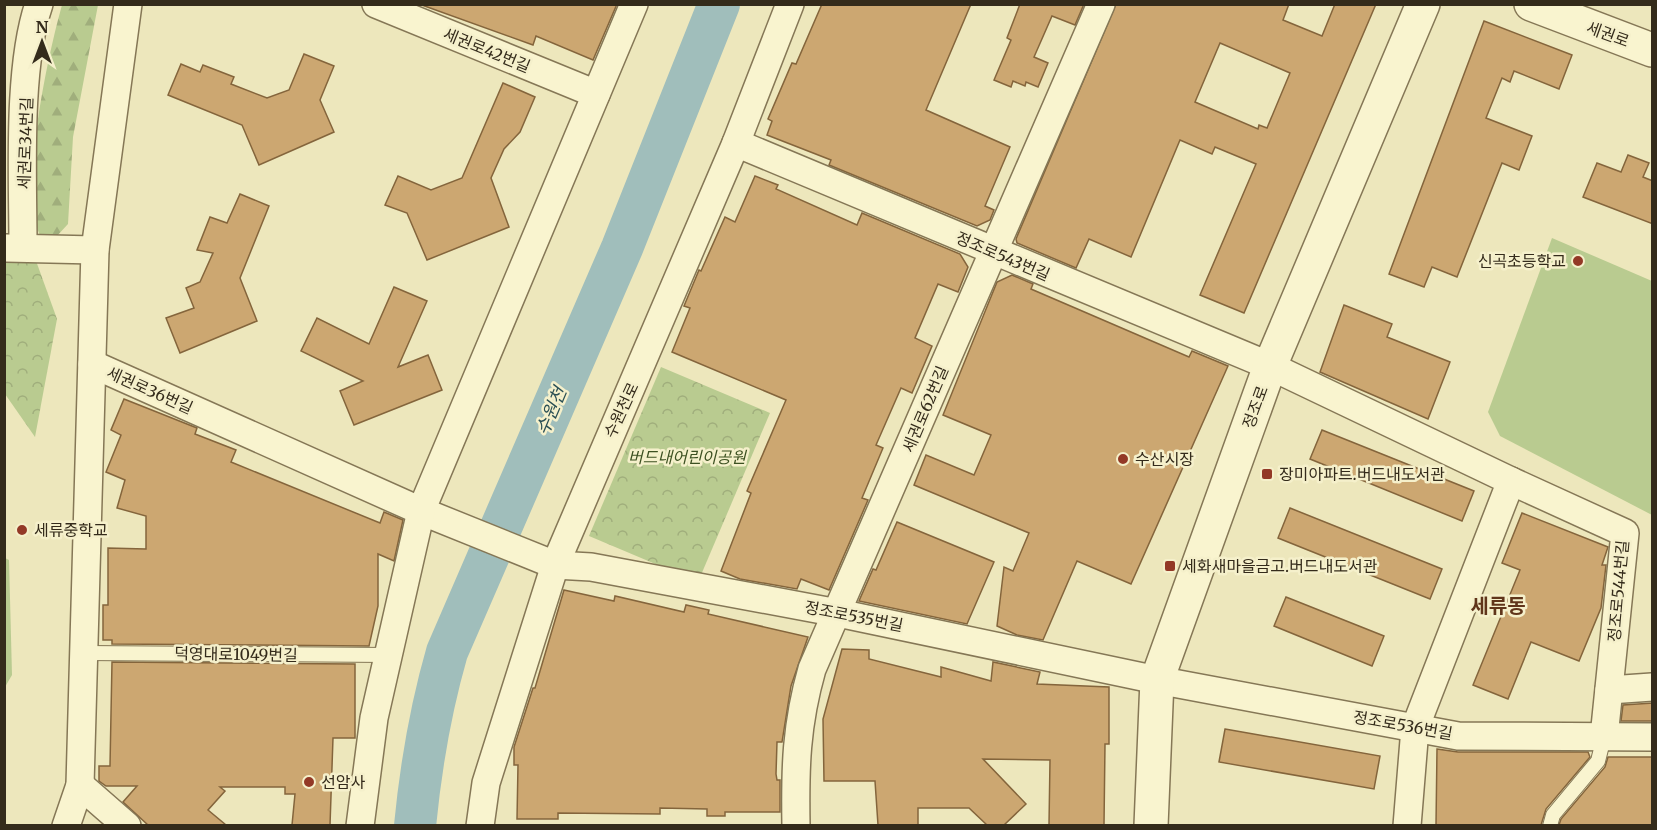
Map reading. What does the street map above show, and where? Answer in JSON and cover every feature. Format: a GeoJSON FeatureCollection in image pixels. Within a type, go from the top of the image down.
{"type":"FeatureCollection","features":[{"type":"Feature","properties":{"kind":"street","name":"세권로34번길"},"geometry":{"type":"LineString","coordinates":[[14,248],[26,78],[39,4]]}},
{"type":"Feature","properties":{"kind":"street","name":"세권로36번길"},"geometry":{"type":"LineString","coordinates":[[128,4],[95,250],[92,363],[431,514],[552,564]]}},
{"type":"Feature","properties":{"kind":"street"},"geometry":{"type":"LineString","coordinates":[[360,825],[374,718],[388,655],[431,514],[596,94],[634,4]]}},
{"type":"Feature","properties":{"kind":"street","name":"수원천로"},"geometry":{"type":"LineString","coordinates":[[480,825],[486,783],[552,564],[736,143],[790,4]]}},
{"type":"Feature","properties":{"kind":"street","name":"세권로62번길"},"geometry":{"type":"LineString","coordinates":[[796,825],[795,763],[800,711],[812,669],[1101,4]]}},
{"type":"Feature","properties":{"kind":"street","name":"정조로"},"geometry":{"type":"LineString","coordinates":[[1151,825],[1157,680],[1270,366],[1423,4]]}},
{"type":"Feature","properties":{"kind":"street","name":"세권로"},"geometry":{"type":"LineString","coordinates":[[1531,4],[1653,50]]}},
{"type":"Feature","properties":{"kind":"street","name":"세권로42번길"},"geometry":{"type":"LineString","coordinates":[[378,5],[596,94]]}},
{"type":"Feature","properties":{"kind":"street","name":"정조로543번길"},"geometry":{"type":"LineString","coordinates":[[736,143],[992,252],[1270,366]]}},
{"type":"Feature","properties":{"kind":"street"},"geometry":{"type":"LineString","coordinates":[[14,248],[95,250]]}},
{"type":"Feature","properties":{"kind":"street"},"geometry":{"type":"LineString","coordinates":[[66,825],[80,785],[92,363]]}},
{"type":"Feature","properties":{"kind":"street","name":"정조로544번길"},"geometry":{"type":"LineString","coordinates":[[1270,366],[1510,481],[1625,533],[1604,737]]}},
{"type":"Feature","properties":{"kind":"street"},"geometry":{"type":"LineString","coordinates":[[1407,825],[1415,728],[1510,481]]}},
{"type":"Feature","properties":{"kind":"street","name":"정조로535번길"},"geometry":{"type":"LineString","coordinates":[[552,564],[591,567],[838,613],[1157,680]]}},
{"type":"Feature","properties":{"kind":"street","name":"정조로536번길"},"geometry":{"type":"LineString","coordinates":[[1157,680],[1458,736],[1653,737]]}},
{"type":"Feature","properties":{"kind":"street"},"geometry":{"type":"LineString","coordinates":[[1609,690],[1653,687]]}},
{"type":"Feature","properties":{"kind":"street"},"geometry":{"type":"LineString","coordinates":[[80,785],[127,825]]}},
{"type":"Feature","properties":{"kind":"lane","name":"덕영대로1049번길"},"geometry":{"type":"LineString","coordinates":[[84,652],[388,655]]}},
{"type":"Feature","properties":{"kind":"lane"},"geometry":{"type":"LineString","coordinates":[[1550,825],[1553,815],[1598,761],[1604,737]]}},
{"type":"Feature","properties":{"kind":"green space"},"geometry":{"type":"Polygon","coordinates":[[[62,5],[98,5],[73,137],[68,224],[56,237],[42,239],[35,218],[34,159],[37,124],[49,56],[62,5]]]}},
{"type":"Feature","properties":{"kind":"green space"},"geometry":{"type":"Polygon","coordinates":[[[1552,238],[1652,281],[1652,515],[1500,436],[1488,412],[1552,238]]]}},
{"type":"Feature","properties":{"kind":"green space"},"geometry":{"type":"Polygon","coordinates":[[[4,257],[35,258],[57,319],[35,437],[5,394],[4,257]]]}},
{"type":"Feature","properties":{"kind":"green space","name":"버드내어린이공원"},"geometry":{"type":"Polygon","coordinates":[[[661,367],[770,413],[698,582],[589,536],[661,367]]]}},
{"type":"Feature","properties":{"kind":"green space"},"geometry":{"type":"Polygon","coordinates":[[[5,558],[9,560],[12,675],[5,687],[5,558]]]}},
{"type":"Feature","properties":{"kind":"building"},"geometry":{"type":"Polygon","coordinates":[[[419,4],[617,4],[593,60],[536,36],[533,45],[419,4]]]}},
{"type":"Feature","properties":{"kind":"building"},"geometry":{"type":"Polygon","coordinates":[[[822,4],[971,4],[926,110],[1010,147],[985,206],[994,210],[990,220],[977,226],[829,165],[831,160],[767,135],[772,121],[768,119],[792,63],[796,64],[822,4]]]}},
{"type":"Feature","properties":{"kind":"building"},"geometry":{"type":"Polygon","coordinates":[[[1020,4],[1084,4],[1075,25],[1052,16],[1034,57],[1048,63],[1038,87],[1026,82],[1025,86],[1013,81],[1011,87],[994,80],[1011,40],[1007,38],[1020,4]]]}},
{"type":"Feature","properties":{"kind":"building"},"geometry":{"type":"Polygon","coordinates":[[[1116,4],[1289,4],[1283,20],[1322,36],[1335,4],[1376,4],[1244,313],[1200,295],[1256,164],[1215,147],[1212,154],[1180,140],[1131,257],[1089,239],[1076,268],[1017,243],[1016,239],[1116,4]],[[1220,43],[1195,102],[1258,129],[1259,125],[1267,128],[1290,73],[1220,43]]]}},
{"type":"Feature","properties":{"kind":"building"},"geometry":{"type":"Polygon","coordinates":[[[1484,21],[1572,55],[1559,89],[1514,71],[1510,82],[1502,78],[1486,118],[1532,136],[1519,170],[1502,163],[1457,277],[1432,267],[1424,287],[1389,274],[1484,21]]]}},
{"type":"Feature","properties":{"kind":"building"},"geometry":{"type":"Polygon","coordinates":[[[304,54],[334,66],[320,100],[334,132],[259,165],[242,125],[168,95],[181,64],[200,72],[203,65],[234,77],[231,84],[267,98],[289,90],[304,54]]]}},
{"type":"Feature","properties":{"kind":"building"},"geometry":{"type":"Polygon","coordinates":[[[503,83],[535,97],[520,132],[504,149],[491,178],[509,227],[427,260],[407,213],[385,205],[398,176],[431,190],[462,178],[503,83]]]}},
{"type":"Feature","properties":{"kind":"building"},"geometry":{"type":"Polygon","coordinates":[[[1628,155],[1649,163],[1643,177],[1653,181],[1653,224],[1583,197],[1597,163],[1621,172],[1628,155]]]}},
{"type":"Feature","properties":{"kind":"building"},"geometry":{"type":"Polygon","coordinates":[[[755,176],[778,185],[776,189],[857,225],[862,213],[960,254],[968,267],[958,292],[938,284],[915,338],[932,346],[912,393],[901,388],[876,445],[883,448],[862,498],[868,500],[829,590],[801,579],[797,589],[740,579],[721,571],[751,493],[747,491],[786,400],[672,352],[690,308],[684,306],[699,270],[701,271],[725,217],[735,222],[755,176]]]}},
{"type":"Feature","properties":{"kind":"building"},"geometry":{"type":"Polygon","coordinates":[[[240,194],[269,206],[240,278],[257,321],[180,353],[166,318],[194,308],[186,288],[200,282],[213,253],[197,250],[210,217],[227,223],[240,194]]]}},
{"type":"Feature","properties":{"kind":"building"},"geometry":{"type":"Polygon","coordinates":[[[1012,275],[1033,284],[1031,289],[1189,357],[1192,351],[1228,366],[1131,584],[1077,561],[1043,640],[1017,635],[997,626],[1004,567],[1013,571],[1029,533],[914,485],[926,455],[974,475],[991,435],[943,415],[997,282],[1012,275]]]}},
{"type":"Feature","properties":{"kind":"building"},"geometry":{"type":"Polygon","coordinates":[[[394,287],[427,301],[398,367],[428,355],[442,390],[354,425],[340,391],[363,381],[301,351],[317,318],[369,344],[394,287]]]}},
{"type":"Feature","properties":{"kind":"building"},"geometry":{"type":"Polygon","coordinates":[[[1344,305],[1392,324],[1387,337],[1450,362],[1428,419],[1320,372],[1344,305]]]}},
{"type":"Feature","properties":{"kind":"building"},"geometry":{"type":"Polygon","coordinates":[[[124,399],[197,428],[195,434],[236,450],[231,462],[380,523],[384,512],[403,520],[394,561],[378,554],[378,606],[369,646],[112,644],[112,640],[103,640],[103,605],[108,605],[108,548],[146,549],[146,516],[117,508],[125,480],[106,472],[121,435],[111,430],[124,399]]]}},
{"type":"Feature","properties":{"kind":"building"},"geometry":{"type":"Polygon","coordinates":[[[1322,430],[1474,491],[1462,521],[1310,459],[1322,430]]]}},
{"type":"Feature","properties":{"kind":"building"},"geometry":{"type":"Polygon","coordinates":[[[1290,508],[1442,569],[1430,599],[1278,538],[1290,508]]]}},
{"type":"Feature","properties":{"kind":"building"},"geometry":{"type":"Polygon","coordinates":[[[1522,513],[1608,547],[1602,565],[1606,565],[1601,608],[1579,661],[1531,642],[1508,699],[1473,685],[1520,570],[1502,563],[1522,513]]]}},
{"type":"Feature","properties":{"kind":"building"},"geometry":{"type":"Polygon","coordinates":[[[897,522],[994,562],[967,624],[859,601],[873,569],[876,570],[897,522]]]}},
{"type":"Feature","properties":{"kind":"building"},"geometry":{"type":"Polygon","coordinates":[[[564,590],[614,601],[615,596],[684,612],[686,605],[709,610],[708,614],[808,637],[791,686],[782,742],[777,742],[776,774],[777,780],[780,780],[780,812],[725,812],[725,816],[707,816],[707,809],[660,808],[660,814],[558,813],[558,819],[517,819],[518,765],[514,765],[514,747],[533,688],[535,688],[564,590]]]}},
{"type":"Feature","properties":{"kind":"building"},"geometry":{"type":"Polygon","coordinates":[[[1286,597],[1384,636],[1372,666],[1274,626],[1286,597]]]}},
{"type":"Feature","properties":{"kind":"building"},"geometry":{"type":"Polygon","coordinates":[[[842,649],[869,650],[869,659],[941,677],[941,667],[991,681],[993,662],[1040,672],[1037,684],[1109,687],[1109,744],[1105,744],[1104,825],[1049,825],[1050,760],[983,759],[1026,804],[1004,825],[987,825],[969,808],[918,808],[918,825],[878,825],[875,781],[824,781],[823,719],[842,649]]]}},
{"type":"Feature","properties":{"kind":"building"},"geometry":{"type":"Polygon","coordinates":[[[112,662],[355,664],[355,738],[333,738],[330,825],[292,825],[295,794],[285,794],[285,787],[220,787],[225,791],[208,810],[226,825],[148,825],[123,802],[137,786],[106,786],[99,781],[99,766],[110,766],[112,662]]]}},
{"type":"Feature","properties":{"kind":"building"},"geometry":{"type":"Polygon","coordinates":[[[1653,703],[1653,721],[1621,721],[1623,705],[1653,703]]]}},
{"type":"Feature","properties":{"kind":"building"},"geometry":{"type":"Polygon","coordinates":[[[1225,729],[1380,756],[1374,789],[1219,762],[1225,729]]]}},
{"type":"Feature","properties":{"kind":"building"},"geometry":{"type":"Polygon","coordinates":[[[1437,749],[1458,752],[1588,752],[1590,757],[1546,809],[1541,825],[1436,825],[1437,749]]]}},
{"type":"Feature","properties":{"kind":"building"},"geometry":{"type":"Polygon","coordinates":[[[1608,757],[1653,757],[1653,825],[1559,825],[1561,819],[1605,767],[1608,757]]]}},
{"type":"Feature","properties":{"kind":"waterway","name":"수원천"},"geometry":{"type":"LineString","coordinates":[[415,826],[427,738],[447,652],[622,248],[719,4]]}},
{"type":"Feature","properties":{"kind":"place","name":"신곡초등학교"},"geometry":{"type":"Point","coordinates":[1578,261]}},
{"type":"Feature","properties":{"kind":"place","name":"수산시장"},"geometry":{"type":"Point","coordinates":[1123,459]}},
{"type":"Feature","properties":{"kind":"place","name":"장미아파트.버드내도서관"},"geometry":{"type":"Point","coordinates":[1267,474]}},
{"type":"Feature","properties":{"kind":"place","name":"세류중학교"},"geometry":{"type":"Point","coordinates":[22,530]}},
{"type":"Feature","properties":{"kind":"place","name":"세화새마을금고.버드내도서관"},"geometry":{"type":"Point","coordinates":[1170,566]}},
{"type":"Feature","properties":{"kind":"place","name":"선암사"},"geometry":{"type":"Point","coordinates":[309,782]}},
{"type":"Feature","properties":{"kind":"district","name":"세류동"},"geometry":{"type":"Point","coordinates":[1498,605]}}]}
